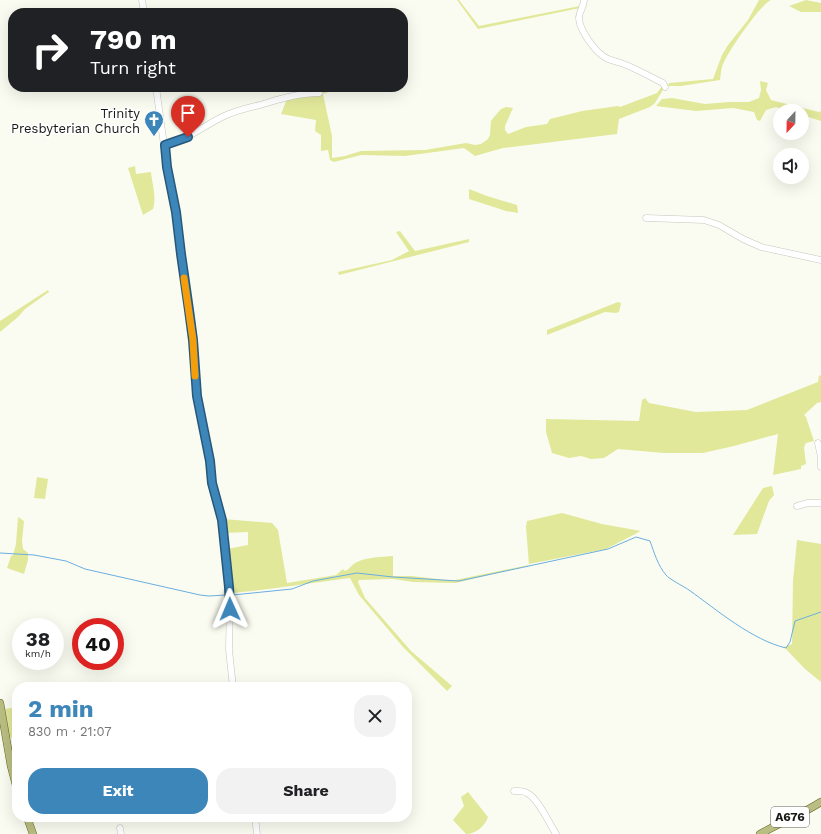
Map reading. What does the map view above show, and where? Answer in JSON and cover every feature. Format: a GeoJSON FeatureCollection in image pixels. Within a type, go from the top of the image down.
{"type":"FeatureCollection","features":[{"type":"Feature","properties":{"kind":"main road"},"geometry":{"type":"LineString","coordinates":[[0,703],[3,733],[12,770]]}},
{"type":"Feature","properties":{"kind":"main road","name":"A676"},"geometry":{"type":"LineString","coordinates":[[760,834],[821,802]]}},
{"type":"Feature","properties":{"kind":"main road"},"geometry":{"type":"LineString","coordinates":[[29,822],[33,834]]}},
{"type":"Feature","properties":{"kind":"street"},"geometry":{"type":"LineString","coordinates":[[584,0],[578,16],[581,26],[594,48],[606,58],[621,63],[663,83],[665,87]]}},
{"type":"Feature","properties":{"kind":"street"},"geometry":{"type":"LineString","coordinates":[[157,92],[169,181],[176,212],[193,340],[197,396],[210,461],[212,483],[222,526],[230,597],[229,650],[232,682]]}},
{"type":"Feature","properties":{"kind":"street"},"geometry":{"type":"LineString","coordinates":[[165,145],[188,137],[217,120],[238,111],[288,97],[319,93]]}},
{"type":"Feature","properties":{"kind":"street"},"geometry":{"type":"LineString","coordinates":[[646,218],[704,220],[719,225],[743,239],[761,247],[821,260]]}},
{"type":"Feature","properties":{"kind":"street"},"geometry":{"type":"LineString","coordinates":[[818,444],[821,457],[821,467]]}},
{"type":"Feature","properties":{"kind":"street"},"geometry":{"type":"LineString","coordinates":[[797,506],[808,503],[821,503]]}},
{"type":"Feature","properties":{"kind":"street"},"geometry":{"type":"LineString","coordinates":[[514,791],[528,793],[533,798],[556,834]]}},
{"type":"Feature","properties":{"kind":"street"},"geometry":{"type":"LineString","coordinates":[[255,822],[257,834]]}},
{"type":"Feature","properties":{"kind":"green space"},"geometry":{"type":"Polygon","coordinates":[[[457,0],[459,0],[479,26],[580,6],[580,8],[478,29],[457,0]]]}},
{"type":"Feature","properties":{"kind":"green space"},"geometry":{"type":"Polygon","coordinates":[[[759,0],[771,0],[753,18],[732,48],[723,64],[720,80],[681,86],[668,86],[669,83],[713,79],[722,55],[748,20],[759,0]]]}},
{"type":"Feature","properties":{"kind":"green space"},"geometry":{"type":"Polygon","coordinates":[[[806,0],[821,3],[821,12],[801,12],[789,6],[806,0]]]}},
{"type":"Feature","properties":{"kind":"green space"},"geometry":{"type":"Polygon","coordinates":[[[760,81],[768,83],[766,90],[771,100],[787,104],[773,104],[773,108],[766,110],[760,121],[757,120],[754,112],[733,108],[696,111],[656,106],[662,99],[672,98],[705,104],[749,102],[759,98],[761,90],[760,81]]]}},
{"type":"Feature","properties":{"kind":"green space"},"geometry":{"type":"Polygon","coordinates":[[[662,86],[664,87],[655,103],[650,107],[619,119],[617,134],[503,148],[475,156],[464,148],[405,156],[361,155],[334,162],[330,160],[328,150],[321,151],[321,135],[315,131],[316,120],[281,114],[287,99],[310,94],[323,94],[332,136],[332,158],[361,151],[425,150],[466,143],[475,145],[481,144],[488,139],[490,135],[491,121],[501,109],[506,107],[513,108],[505,126],[505,130],[508,134],[526,127],[547,124],[550,119],[582,111],[618,106],[620,107],[657,93],[662,86]]]}},
{"type":"Feature","properties":{"kind":"green space"},"geometry":{"type":"Polygon","coordinates":[[[809,110],[819,112],[821,111],[821,121],[809,117],[809,110]]]}},
{"type":"Feature","properties":{"kind":"green space"},"geometry":{"type":"Polygon","coordinates":[[[135,166],[136,174],[151,172],[154,205],[153,209],[143,215],[128,168],[135,166]]]}},
{"type":"Feature","properties":{"kind":"green space"},"geometry":{"type":"Polygon","coordinates":[[[469,189],[517,205],[518,213],[506,211],[469,199],[469,189]]]}},
{"type":"Feature","properties":{"kind":"green space"},"geometry":{"type":"Polygon","coordinates":[[[400,231],[415,251],[469,239],[469,242],[339,275],[338,272],[392,260],[409,251],[396,232],[400,231]]]}},
{"type":"Feature","properties":{"kind":"green space"},"geometry":{"type":"Polygon","coordinates":[[[48,290],[49,292],[25,309],[0,332],[0,321],[48,290]]]}},
{"type":"Feature","properties":{"kind":"green space"},"geometry":{"type":"Polygon","coordinates":[[[618,302],[621,303],[619,312],[605,312],[547,335],[547,330],[618,302]]]}},
{"type":"Feature","properties":{"kind":"green space"},"geometry":{"type":"Polygon","coordinates":[[[819,375],[821,376],[821,402],[817,403],[804,415],[814,441],[806,443],[804,447],[806,464],[801,466],[801,469],[773,475],[778,434],[703,453],[664,453],[618,449],[604,458],[591,459],[581,456],[569,458],[552,453],[546,432],[546,419],[639,421],[642,400],[645,398],[649,403],[696,412],[747,410],[818,382],[819,375]]]}},
{"type":"Feature","properties":{"kind":"green space"},"geometry":{"type":"Polygon","coordinates":[[[37,477],[48,479],[45,499],[34,498],[37,477]]]}},
{"type":"Feature","properties":{"kind":"green space"},"geometry":{"type":"Polygon","coordinates":[[[772,486],[774,495],[769,501],[757,534],[733,535],[763,488],[772,486]]]}},
{"type":"Feature","properties":{"kind":"green space"},"geometry":{"type":"Polygon","coordinates":[[[562,513],[602,524],[641,531],[606,549],[529,565],[526,527],[527,521],[562,513]]]}},
{"type":"Feature","properties":{"kind":"green space"},"geometry":{"type":"Polygon","coordinates":[[[18,517],[24,521],[22,541],[23,549],[28,553],[28,560],[24,574],[7,568],[16,544],[18,517]]]}},
{"type":"Feature","properties":{"kind":"green space"},"geometry":{"type":"Polygon","coordinates":[[[224,519],[272,523],[278,530],[287,583],[336,575],[343,569],[345,571],[361,560],[393,556],[393,576],[412,576],[446,580],[455,580],[529,565],[455,583],[413,582],[393,579],[359,580],[358,582],[365,598],[411,651],[452,686],[447,691],[403,647],[359,595],[350,578],[233,593],[227,549],[248,545],[248,532],[225,533],[224,519]]]}},
{"type":"Feature","properties":{"kind":"green space"},"geometry":{"type":"Polygon","coordinates":[[[797,540],[821,544],[821,682],[805,669],[784,647],[792,644],[793,581],[797,540]]]}},
{"type":"Feature","properties":{"kind":"green space"},"geometry":{"type":"Polygon","coordinates":[[[12,708],[12,738],[9,737],[5,709],[12,708]]]}},
{"type":"Feature","properties":{"kind":"green space"},"geometry":{"type":"Polygon","coordinates":[[[468,792],[488,817],[480,829],[473,833],[466,834],[453,820],[464,806],[461,797],[468,792]]]}},
{"type":"Feature","properties":{"kind":"waterway"},"geometry":{"type":"LineString","coordinates":[[233,595],[292,589],[313,581],[357,573],[459,581],[608,549],[636,537],[650,541],[658,563],[668,577],[689,590],[735,624],[773,644],[786,648],[790,642],[795,621],[821,612]]}},
{"type":"Feature","properties":{"kind":"waterway"},"geometry":{"type":"LineString","coordinates":[[0,553],[34,555],[66,561],[85,569],[200,595],[226,595]]}},
{"type":"Feature","properties":{"kind":"slow traffic"},"geometry":{"type":"LineString","coordinates":[[184,278],[193,340],[195,376]]}},
{"type":"Feature","properties":{"kind":"place","name":"Trinity Presbyterian Church"},"geometry":{"type":"Point","coordinates":[154,137]}},
{"type":"Feature","properties":{"kind":"route"},"geometry":{"type":"LineString","coordinates":[[188,137],[165,145],[170,188],[176,212],[193,340],[197,396],[210,461],[210,476],[214,496],[222,520],[230,609]]}}]}
